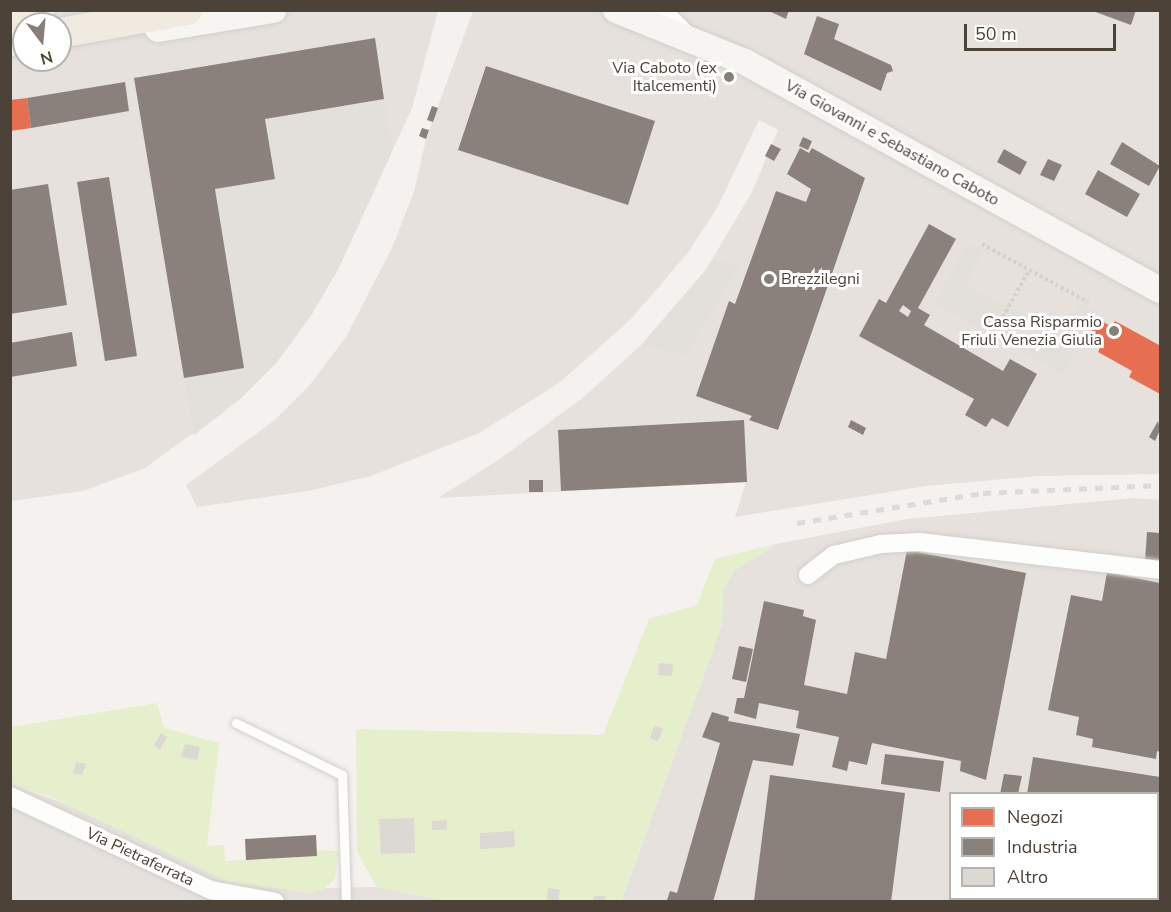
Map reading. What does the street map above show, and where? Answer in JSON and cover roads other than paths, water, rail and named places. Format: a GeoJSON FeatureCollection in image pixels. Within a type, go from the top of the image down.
{"type":"FeatureCollection","features":[{"type":"Feature","properties":{"kind":"highway"},"geometry":{"type":"LineString","coordinates":[[10,15],[40,10]]}},
{"type":"Feature","properties":{"kind":"highway"},"geometry":{"type":"LineString","coordinates":[[72,31],[187,10]]}},
{"type":"Feature","properties":{"kind":"main road"},"geometry":{"type":"LineString","coordinates":[[72,43],[273,10]]}},
{"type":"Feature","properties":{"kind":"main road","name":"Via Giovanni e Sebastiano Caboto"},"geometry":{"type":"LineString","coordinates":[[616,10],[745,62],[1161,290]]}},
{"type":"Feature","properties":{"kind":"street"},"geometry":{"type":"LineString","coordinates":[[662,10],[691,39]]}},
{"type":"Feature","properties":{"kind":"street"},"geometry":{"type":"LineString","coordinates":[[808,575],[834,555],[881,544],[920,542],[1161,570]]}},
{"type":"Feature","properties":{"kind":"street","name":"Via Pietraferrata"},"geometry":{"type":"LineString","coordinates":[[10,796],[211,890],[275,902]]}},
{"type":"Feature","properties":{"kind":"lane"},"geometry":{"type":"LineString","coordinates":[[236,723],[342,775],[346,902]]}},
{"type":"Feature","properties":{"kind":"railway"},"geometry":{"type":"LineString","coordinates":[[797,523],[983,493],[1160,485]]}},
{"type":"Feature","properties":{"kind":"place","name":"Via Caboto (ex Italcementi)"},"geometry":{"type":"Point","coordinates":[729,77]}},
{"type":"Feature","properties":{"kind":"place","name":"Brezzilegni"},"geometry":{"type":"Point","coordinates":[769,279]}},
{"type":"Feature","properties":{"kind":"place","name":"Cassa Risparmio Friuli Venezia Giulia"},"geometry":{"type":"Point","coordinates":[1114,331]}}]}
